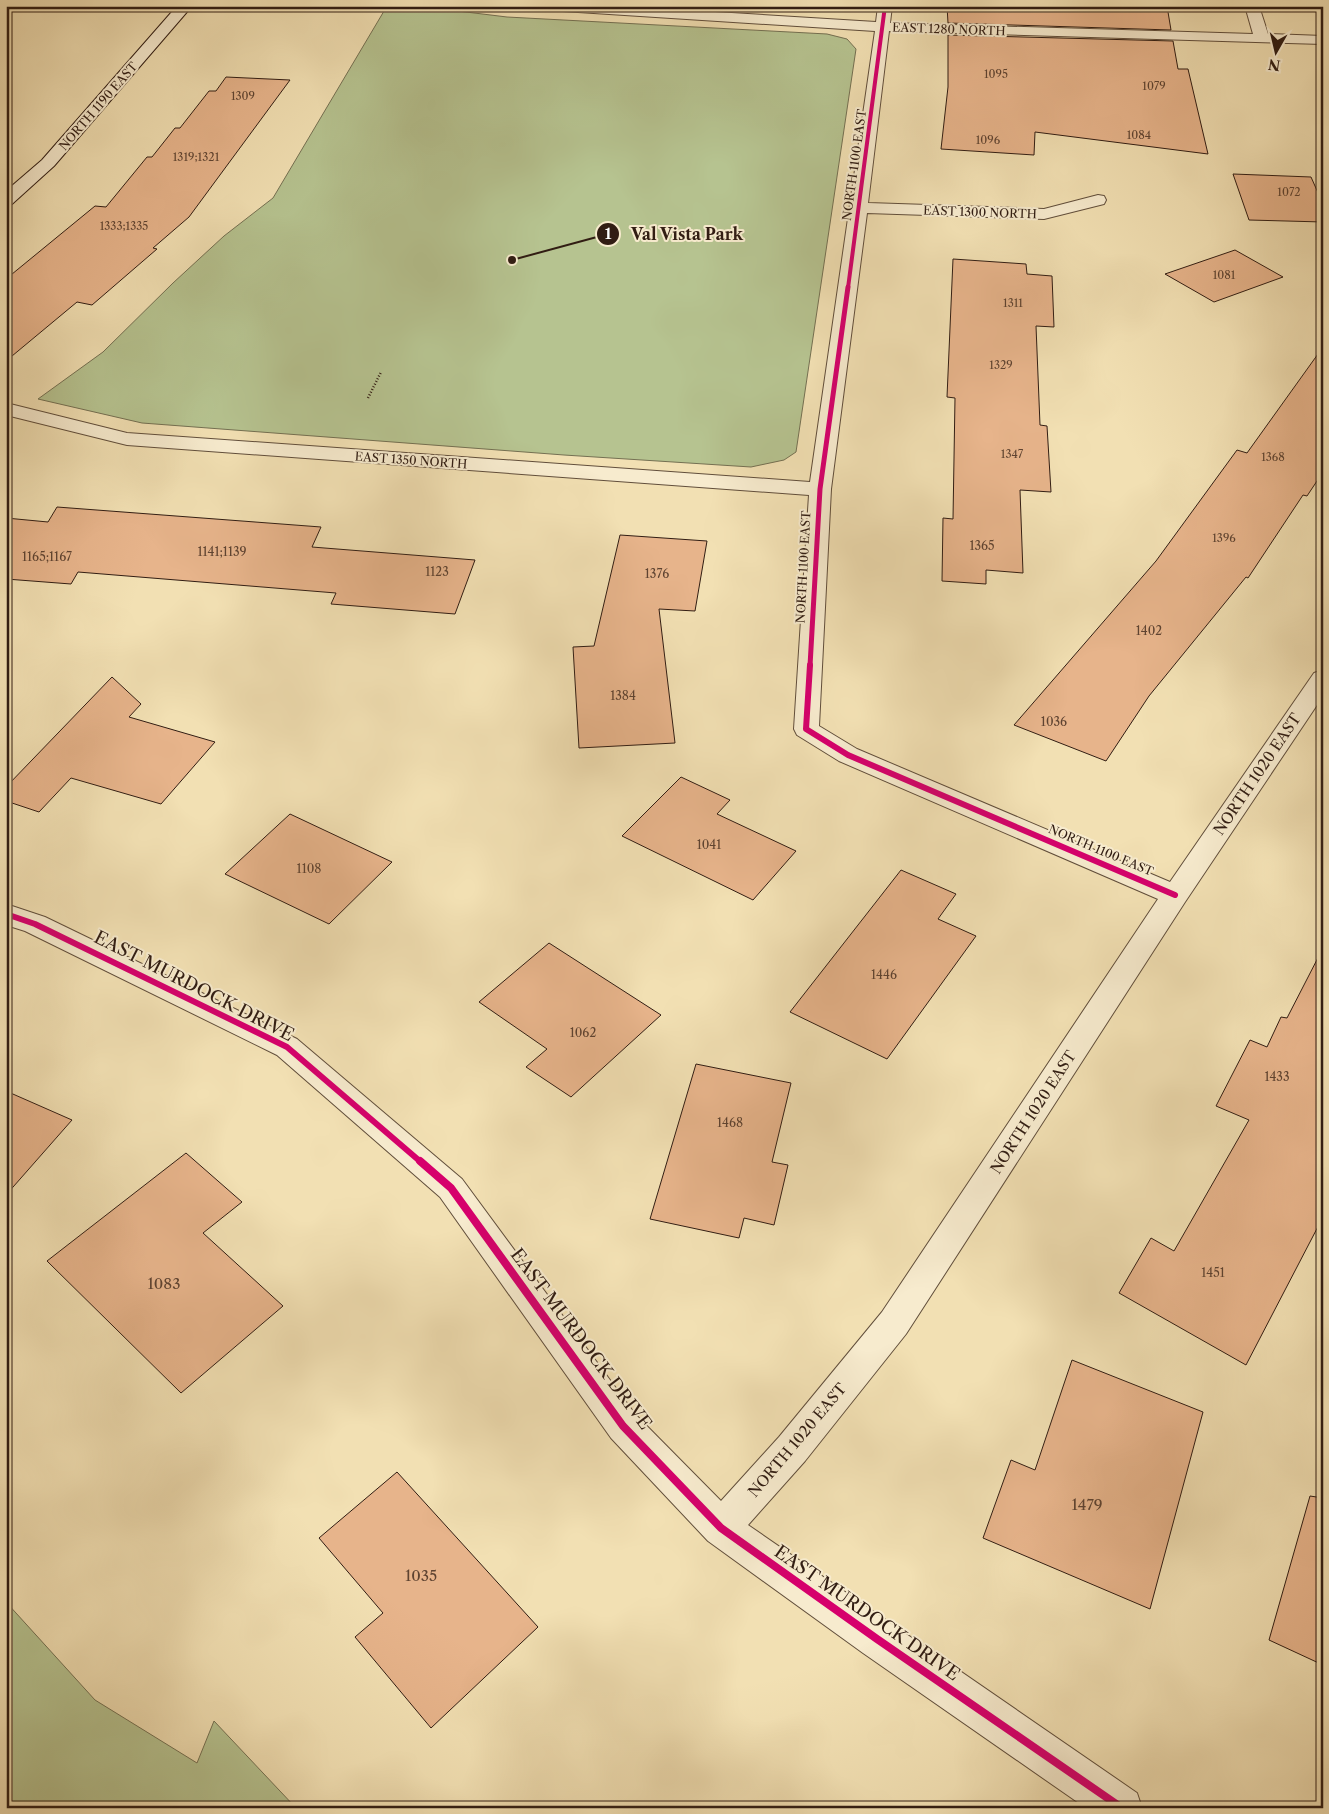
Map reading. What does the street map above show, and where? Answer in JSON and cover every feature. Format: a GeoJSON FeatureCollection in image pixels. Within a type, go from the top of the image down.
{"type":"FeatureCollection","features":[{"type":"Feature","properties":{"kind":"street","name":"NORTH 1190 EAST"},"geometry":{"type":"LineString","coordinates":[[6,200],[48,163],[185,6]]}},
{"type":"Feature","properties":{"kind":"street","name":"EAST 1280 NORTH"},"geometry":{"type":"LineString","coordinates":[[547,6],[884,17],[1323,40]]}},
{"type":"Feature","properties":{"kind":"street"},"geometry":{"type":"LineString","coordinates":[[1252,6],[1262,38]]}},
{"type":"Feature","properties":{"kind":"street","name":"NORTH 1100 EAST"},"geometry":{"type":"LineString","coordinates":[[884,17],[860,208],[820,489],[806,729],[848,755],[1175,895]]}},
{"type":"Feature","properties":{"kind":"street","name":"EAST 1300 NORTH"},"geometry":{"type":"LineString","coordinates":[[860,208],[1044,214],[1098,200]]}},
{"type":"Feature","properties":{"kind":"street","name":"EAST 1350 NORTH"},"geometry":{"type":"LineString","coordinates":[[6,409],[127,439],[820,489]]}},
{"type":"Feature","properties":{"kind":"street","name":"NORTH 1020 EAST"},"geometry":{"type":"LineString","coordinates":[[721,1528],[792,1449],[894,1323],[1175,895],[1323,678]]}},
{"type":"Feature","properties":{"kind":"street","name":"EAST MURDOCK DRIVE"},"geometry":{"type":"LineString","coordinates":[[6,914],[35,924],[287,1047],[451,1188],[623,1426],[721,1528],[877,1640],[1122,1808]]}},
{"type":"Feature","properties":{"kind":"path"},"geometry":{"type":"LineString","coordinates":[[368,398],[381,372]]}},
{"type":"Feature","properties":{"kind":"green space"},"geometry":{"type":"Polygon","coordinates":[[[387,6],[433,8],[507,17],[827,34],[847,39],[856,49],[796,452],[784,460],[751,467],[564,455],[142,423],[38,399],[103,352],[224,236],[273,198],[387,6]]]}},
{"type":"Feature","properties":{"kind":"green space"},"geometry":{"type":"Polygon","coordinates":[[[6,1602],[95,1700],[197,1763],[214,1721],[296,1808],[6,1808],[6,1602]]]}},
{"type":"Feature","properties":{"kind":"building"},"geometry":{"type":"Polygon","coordinates":[[[947,6],[1167,6],[1171,30],[948,23],[947,6]]]}},
{"type":"Feature","properties":{"kind":"building"},"geometry":{"type":"Polygon","coordinates":[[[948,35],[1173,41],[1178,69],[1188,69],[1208,154],[1035,132],[1034,155],[941,149],[948,87],[948,35]]]}},
{"type":"Feature","properties":{"kind":"building"},"geometry":{"type":"Polygon","coordinates":[[[226,77],[290,80],[189,217],[153,248],[157,249],[92,305],[77,302],[6,361],[6,279],[95,206],[106,207],[147,157],[152,157],[175,128],[180,128],[209,91],[216,91],[226,77]]]}},
{"type":"Feature","properties":{"kind":"building"},"geometry":{"type":"Polygon","coordinates":[[[1233,174],[1311,177],[1323,204],[1323,222],[1249,220],[1233,174]]]}},
{"type":"Feature","properties":{"kind":"building"},"geometry":{"type":"Polygon","coordinates":[[[1235,250],[1283,277],[1214,302],[1165,274],[1235,250]]]}},
{"type":"Feature","properties":{"kind":"building"},"geometry":{"type":"Polygon","coordinates":[[[953,259],[1026,264],[1027,274],[1052,276],[1054,327],[1036,326],[1040,425],[1047,426],[1051,492],[1020,490],[1023,573],[986,570],[986,584],[942,581],[943,518],[953,519],[955,398],[947,397],[953,259]]]}},
{"type":"Feature","properties":{"kind":"building"},"geometry":{"type":"Polygon","coordinates":[[[1323,347],[1323,472],[1307,496],[1303,495],[1248,578],[1246,577],[1149,696],[1106,761],[1014,725],[1156,561],[1237,450],[1247,453],[1323,347]]]}},
{"type":"Feature","properties":{"kind":"building"},"geometry":{"type":"Polygon","coordinates":[[[57,507],[321,527],[312,547],[475,560],[455,614],[331,604],[336,593],[78,572],[71,584],[6,579],[6,518],[48,522],[57,507]]]}},
{"type":"Feature","properties":{"kind":"building"},"geometry":{"type":"Polygon","coordinates":[[[620,535],[707,541],[695,611],[659,609],[675,743],[579,748],[573,647],[594,646],[620,535]]]}},
{"type":"Feature","properties":{"kind":"building"},"geometry":{"type":"Polygon","coordinates":[[[112,677],[141,704],[129,717],[215,742],[161,804],[71,778],[39,812],[6,801],[6,787],[112,677]]]}},
{"type":"Feature","properties":{"kind":"building"},"geometry":{"type":"Polygon","coordinates":[[[681,777],[730,800],[717,814],[796,851],[753,900],[622,836],[681,777]]]}},
{"type":"Feature","properties":{"kind":"building"},"geometry":{"type":"Polygon","coordinates":[[[290,814],[392,862],[329,924],[225,874],[290,814]]]}},
{"type":"Feature","properties":{"kind":"building"},"geometry":{"type":"Polygon","coordinates":[[[901,870],[956,894],[938,919],[976,936],[887,1059],[790,1012],[901,870]]]}},
{"type":"Feature","properties":{"kind":"building"},"geometry":{"type":"Polygon","coordinates":[[[549,943],[661,1015],[571,1097],[526,1067],[547,1049],[479,1002],[549,943]]]}},
{"type":"Feature","properties":{"kind":"building"},"geometry":{"type":"Polygon","coordinates":[[[1323,948],[1323,1217],[1246,1365],[1119,1293],[1151,1238],[1174,1251],[1249,1120],[1216,1106],[1250,1040],[1267,1047],[1281,1017],[1287,1018],[1323,948]]]}},
{"type":"Feature","properties":{"kind":"building"},"geometry":{"type":"Polygon","coordinates":[[[696,1064],[791,1083],[772,1162],[788,1165],[774,1225],[744,1218],[739,1238],[650,1219],[696,1064]]]}},
{"type":"Feature","properties":{"kind":"building"},"geometry":{"type":"Polygon","coordinates":[[[6,1091],[72,1120],[6,1195],[6,1091]]]}},
{"type":"Feature","properties":{"kind":"building"},"geometry":{"type":"Polygon","coordinates":[[[186,1153],[242,1202],[203,1233],[283,1306],[181,1393],[47,1261],[186,1153]]]}},
{"type":"Feature","properties":{"kind":"building"},"geometry":{"type":"Polygon","coordinates":[[[1072,1360],[1203,1412],[1150,1609],[983,1538],[1011,1460],[1035,1470],[1072,1360]]]}},
{"type":"Feature","properties":{"kind":"building"},"geometry":{"type":"Polygon","coordinates":[[[397,1472],[538,1627],[431,1728],[355,1637],[383,1613],[319,1538],[397,1472]]]}},
{"type":"Feature","properties":{"kind":"building"},"geometry":{"type":"Polygon","coordinates":[[[1310,1496],[1323,1498],[1323,1665],[1269,1640],[1310,1496]]]}},
{"type":"Feature","properties":{"kind":"cycle path"},"geometry":{"type":"LineString","coordinates":[[885,6],[820,489],[806,729],[848,755],[1175,895]]}},
{"type":"Feature","properties":{"kind":"cycle path"},"geometry":{"type":"LineString","coordinates":[[6,914],[35,924],[287,1047],[451,1188],[623,1426],[721,1528],[877,1639],[1122,1808]]}},
{"type":"Feature","properties":{"kind":"place","name":"Val Vista Park"},"geometry":{"type":"Point","coordinates":[512,260]}}]}
